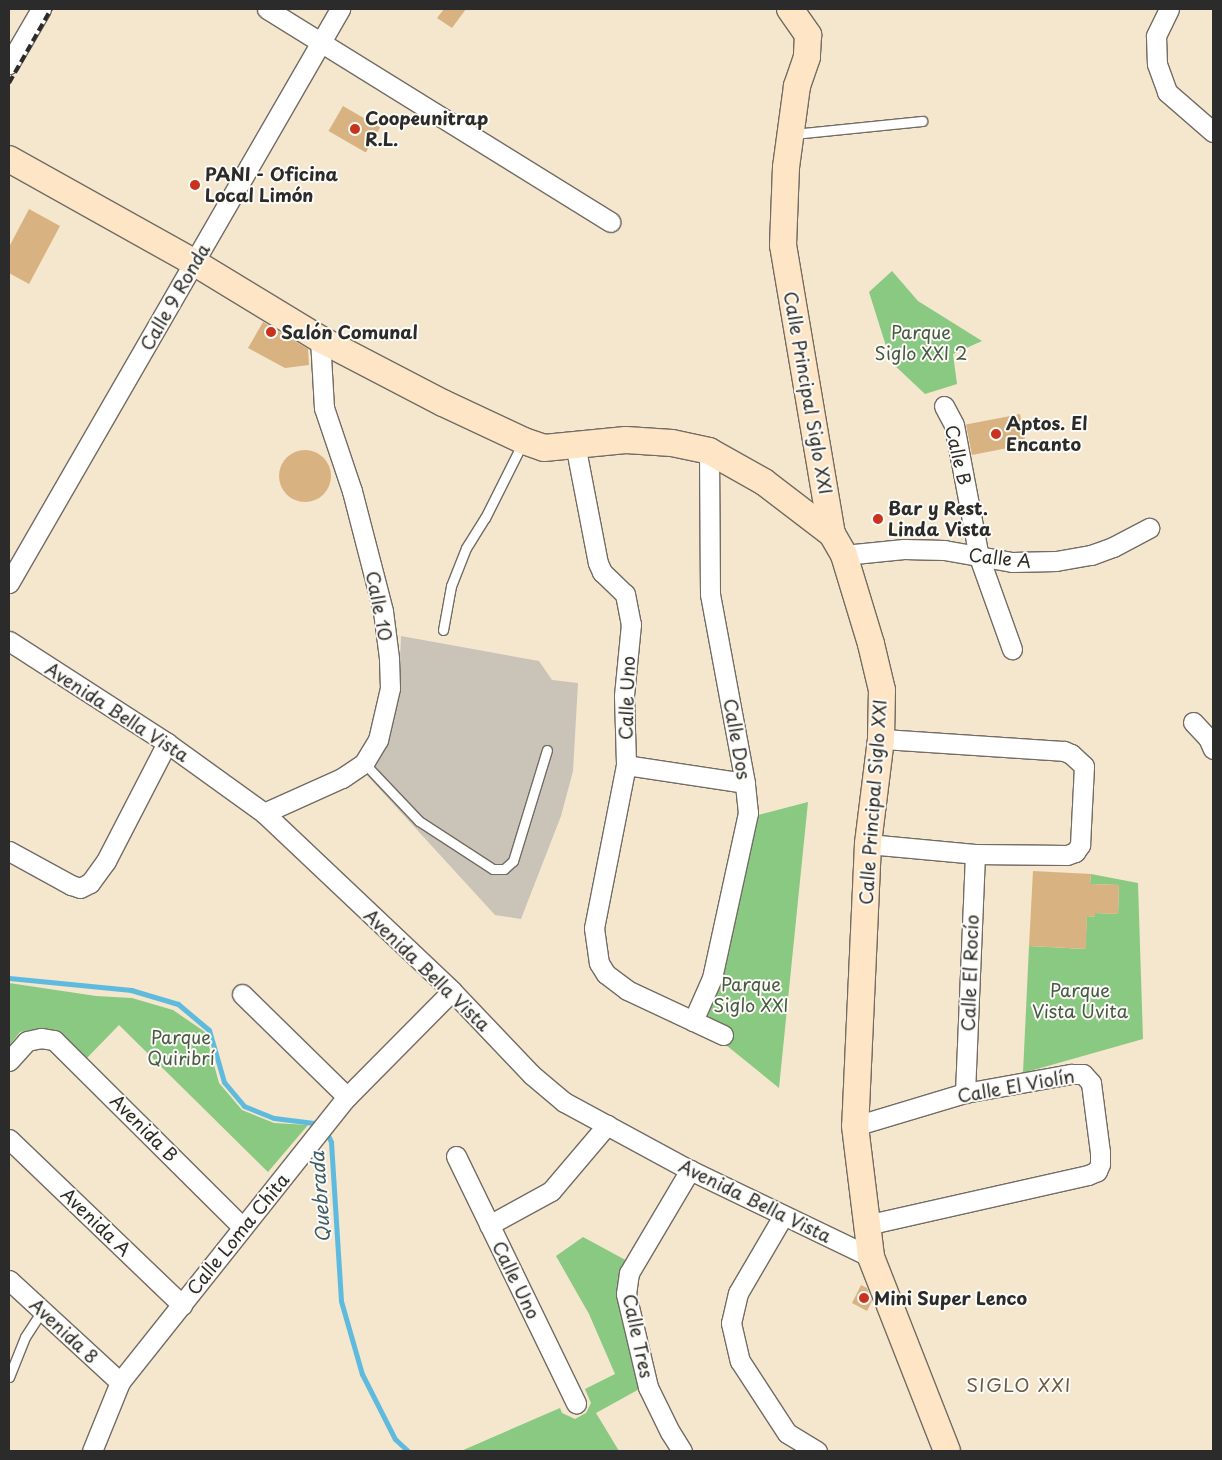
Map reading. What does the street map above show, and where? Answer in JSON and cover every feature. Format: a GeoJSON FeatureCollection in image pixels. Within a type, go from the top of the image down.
{"type":"FeatureCollection","features":[{"type":"Feature","properties":{"kind":"street"},"geometry":{"type":"LineString","coordinates":[[9,64],[40,9]]}},
{"type":"Feature","properties":{"kind":"street"},"geometry":{"type":"LineString","coordinates":[[267,9],[610,222]]}},
{"type":"Feature","properties":{"kind":"street","name":"Calle 9 Ronda"},"geometry":{"type":"LineString","coordinates":[[9,584],[340,9]]}},
{"type":"Feature","properties":{"kind":"street","name":"Calle Principal Siglo XXI"},"geometry":{"type":"LineString","coordinates":[[790,9],[808,35],[807,57],[797,86],[786,167],[783,245],[838,545],[871,644],[882,690],[881,739],[868,844],[855,1126],[871,1257],[948,1451]]}},
{"type":"Feature","properties":{"kind":"street"},"geometry":{"type":"LineString","coordinates":[[1169,9],[1156,36],[1157,64],[1167,92],[1210,122]]}},
{"type":"Feature","properties":{"kind":"street"},"geometry":{"type":"LineString","coordinates":[[9,159],[195,262],[320,339],[443,403],[524,442],[544,448],[626,440],[672,443],[709,451],[764,482],[838,545]]}},
{"type":"Feature","properties":{"kind":"street","name":"Calle 10"},"geometry":{"type":"LineString","coordinates":[[264,813],[342,778],[364,763],[378,740],[390,688],[389,658],[383,611],[354,500],[324,408],[320,339]]}},
{"type":"Feature","properties":{"kind":"street","name":"Calle B"},"geometry":{"type":"LineString","coordinates":[[944,406],[954,425],[979,557],[1012,649]]}},
{"type":"Feature","properties":{"kind":"street","name":"Calle Uno"},"geometry":{"type":"LineString","coordinates":[[575,444],[598,563],[602,572],[625,594],[629,606],[631,624],[624,696],[626,765],[594,928],[599,963],[606,974],[627,990],[693,1021]]}},
{"type":"Feature","properties":{"kind":"street","name":"Calle Dos"},"geometry":{"type":"LineString","coordinates":[[693,1021],[714,968],[748,813],[746,783],[710,594],[709,451]]}},
{"type":"Feature","properties":{"kind":"street","name":"Calle A"},"geometry":{"type":"LineString","coordinates":[[838,545],[944,550],[1012,562],[1056,561],[1092,555],[1113,547],[1149,528]]}},
{"type":"Feature","properties":{"kind":"street","name":"Avenida Bella Vista"},"geometry":{"type":"LineString","coordinates":[[9,641],[167,743],[264,813],[452,991],[532,1075],[564,1102],[690,1170],[871,1257]]}},
{"type":"Feature","properties":{"kind":"street"},"geometry":{"type":"LineString","coordinates":[[1193,722],[1208,738],[1213,749]]}},
{"type":"Feature","properties":{"kind":"street"},"geometry":{"type":"LineString","coordinates":[[868,844],[975,854],[1067,855],[1075,852],[1080,845],[1084,766],[1079,759],[1064,751],[881,739]]}},
{"type":"Feature","properties":{"kind":"street"},"geometry":{"type":"LineString","coordinates":[[9,850],[70,885],[80,888],[90,882],[106,861],[167,743]]}},
{"type":"Feature","properties":{"kind":"street"},"geometry":{"type":"LineString","coordinates":[[626,765],[746,783]]}},
{"type":"Feature","properties":{"kind":"street","name":"Calle El Rocío"},"geometry":{"type":"LineString","coordinates":[[966,1093],[975,854]]}},
{"type":"Feature","properties":{"kind":"street","name":"Calle Loma Chita"},"geometry":{"type":"LineString","coordinates":[[92,1451],[120,1382],[242,1226],[347,1097],[452,991]]}},
{"type":"Feature","properties":{"kind":"street"},"geometry":{"type":"LineString","coordinates":[[242,994],[347,1097]]}},
{"type":"Feature","properties":{"kind":"street"},"geometry":{"type":"LineString","coordinates":[[693,1021],[723,1035]]}},
{"type":"Feature","properties":{"kind":"street","name":"Avenida B"},"geometry":{"type":"LineString","coordinates":[[9,1061],[27,1041],[41,1038],[54,1040],[242,1226]]}},
{"type":"Feature","properties":{"kind":"street","name":"Calle El Violín"},"geometry":{"type":"LineString","coordinates":[[855,1126],[966,1093],[1071,1074],[1083,1074],[1091,1083],[1100,1152],[1097,1171],[1088,1175],[866,1225]]}},
{"type":"Feature","properties":{"kind":"street"},"geometry":{"type":"LineString","coordinates":[[489,1225],[551,1191],[607,1125]]}},
{"type":"Feature","properties":{"kind":"street","name":"Avenida A"},"geometry":{"type":"LineString","coordinates":[[9,1139],[182,1305]]}},
{"type":"Feature","properties":{"kind":"street","name":"Calle Uno"},"geometry":{"type":"LineString","coordinates":[[456,1156],[576,1403]]}},
{"type":"Feature","properties":{"kind":"street","name":"Calle Tres"},"geometry":{"type":"LineString","coordinates":[[682,1451],[670,1432],[648,1387],[626,1294],[629,1273],[690,1170]]}},
{"type":"Feature","properties":{"kind":"street"},"geometry":{"type":"LineString","coordinates":[[783,1216],[738,1293],[731,1323],[740,1361],[787,1433],[816,1451]]}},
{"type":"Feature","properties":{"kind":"street","name":"Avenida 8"},"geometry":{"type":"LineString","coordinates":[[9,1280],[120,1382]]}},
{"type":"Feature","properties":{"kind":"lane"},"geometry":{"type":"LineString","coordinates":[[791,134],[922,121]]}},
{"type":"Feature","properties":{"kind":"lane"},"geometry":{"type":"LineString","coordinates":[[443,630],[451,586],[466,548],[485,518],[524,442]]}},
{"type":"Feature","properties":{"kind":"lane"},"geometry":{"type":"LineString","coordinates":[[364,763],[419,821],[493,869],[504,870],[513,861],[547,750]]}},
{"type":"Feature","properties":{"kind":"lane"},"geometry":{"type":"LineString","coordinates":[[9,1377],[25,1337],[42,1311]]}},
{"type":"Feature","properties":{"kind":"shaded area"},"geometry":{"type":"Polygon","coordinates":[[[401,636],[539,661],[552,680],[578,683],[573,771],[561,816],[521,919],[495,915],[364,772],[381,747],[394,721],[399,681],[401,636]]]}},
{"type":"Feature","properties":{"kind":"green space","name":"Parque Siglo XXI 2"},"geometry":{"type":"Polygon","coordinates":[[[892,271],[918,301],[982,341],[953,354],[957,384],[925,394],[891,362],[869,292],[892,271]]]}},
{"type":"Feature","properties":{"kind":"green space","name":"Parque Siglo XXI"},"geometry":{"type":"Polygon","coordinates":[[[808,802],[779,1088],[726,1045],[733,1030],[703,1014],[728,956],[758,815],[808,802]]]}},
{"type":"Feature","properties":{"kind":"green space","name":"Parque Vista Uvita"},"geometry":{"type":"Polygon","coordinates":[[[1091,874],[1138,883],[1143,1039],[1023,1073],[1029,946],[1085,949],[1087,916],[1095,917],[1095,913],[1118,914],[1119,885],[1090,884],[1091,874]]]}},
{"type":"Feature","properties":{"kind":"green space","name":"Parque Quiribrí"},"geometry":{"type":"Polygon","coordinates":[[[9,983],[96,996],[132,998],[173,1010],[205,1032],[219,1083],[242,1110],[274,1123],[308,1125],[268,1172],[119,1025],[86,1059],[52,1031],[37,1029],[20,1032],[9,1046],[9,983]]]}},
{"type":"Feature","properties":{"kind":"green space"},"geometry":{"type":"Polygon","coordinates":[[[583,1237],[631,1263],[643,1387],[596,1413],[619,1451],[461,1451],[560,1408],[562,1413],[575,1419],[586,1413],[591,1403],[585,1389],[615,1374],[589,1314],[556,1256],[583,1237]]]}},
{"type":"Feature","properties":{"kind":"building"},"geometry":{"type":"Polygon","coordinates":[[[444,9],[466,9],[452,28],[437,18],[444,9]]]}},
{"type":"Feature","properties":{"kind":"building","name":"Coopeunitrap R.L."},"geometry":{"type":"Polygon","coordinates":[[[343,106],[380,128],[366,153],[328,131],[343,106]]]}},
{"type":"Feature","properties":{"kind":"building"},"geometry":{"type":"Polygon","coordinates":[[[29,209],[60,226],[29,284],[9,273],[9,247],[29,209]]]}},
{"type":"Feature","properties":{"kind":"building","name":"Salón Comunal"},"geometry":{"type":"Polygon","coordinates":[[[263,322],[308,349],[309,365],[285,368],[248,348],[263,322]]]}},
{"type":"Feature","properties":{"kind":"building","name":"Aptos. El Encanto"},"geometry":{"type":"Polygon","coordinates":[[[1020,414],[1026,444],[972,455],[966,424],[1020,414]]]}},
{"type":"Feature","properties":{"kind":"building"},"geometry":{"type":"Polygon","coordinates":[[[300,450],[310,450],[324,457],[331,471],[331,481],[324,495],[310,502],[300,502],[290,498],[283,491],[279,481],[279,471],[283,461],[290,454],[300,450]]]}},
{"type":"Feature","properties":{"kind":"building"},"geometry":{"type":"Polygon","coordinates":[[[1033,871],[1091,874],[1090,884],[1119,885],[1118,914],[1095,913],[1095,917],[1087,916],[1086,949],[1029,946],[1033,871]]]}},
{"type":"Feature","properties":{"kind":"building","name":"Mini Super Lenco"},"geometry":{"type":"Polygon","coordinates":[[[861,1285],[867,1288],[872,1301],[867,1311],[852,1303],[861,1285]]]}},
{"type":"Feature","properties":{"kind":"waterway","name":"Quebrada"},"geometry":{"type":"LineString","coordinates":[[9,978],[131,990],[178,1004],[209,1030],[224,1082],[244,1106],[274,1118],[314,1123],[327,1133],[331,1142],[341,1301],[362,1374],[395,1439],[408,1451]]}},
{"type":"Feature","properties":{"kind":"railway"},"geometry":{"type":"LineString","coordinates":[[9,83],[51,9]]}},
{"type":"Feature","properties":{"kind":"place","name":"Coopeunitrap R.L."},"geometry":{"type":"Point","coordinates":[355,129]}},
{"type":"Feature","properties":{"kind":"place","name":"PANI - Oficina Local Limón"},"geometry":{"type":"Point","coordinates":[195,185]}},
{"type":"Feature","properties":{"kind":"place","name":"Salón Comunal"},"geometry":{"type":"Point","coordinates":[271,332]}},
{"type":"Feature","properties":{"kind":"place","name":"Aptos. El Encanto"},"geometry":{"type":"Point","coordinates":[996,434]}},
{"type":"Feature","properties":{"kind":"place","name":"Bar y Rest. Linda Vista"},"geometry":{"type":"Point","coordinates":[878,519]}},
{"type":"Feature","properties":{"kind":"place","name":"Mini Super Lenco"},"geometry":{"type":"Point","coordinates":[864,1298]}},
{"type":"Feature","properties":{"kind":"district","name":"SIGLO XXI"},"geometry":{"type":"Point","coordinates":[1019,1385]}}]}
